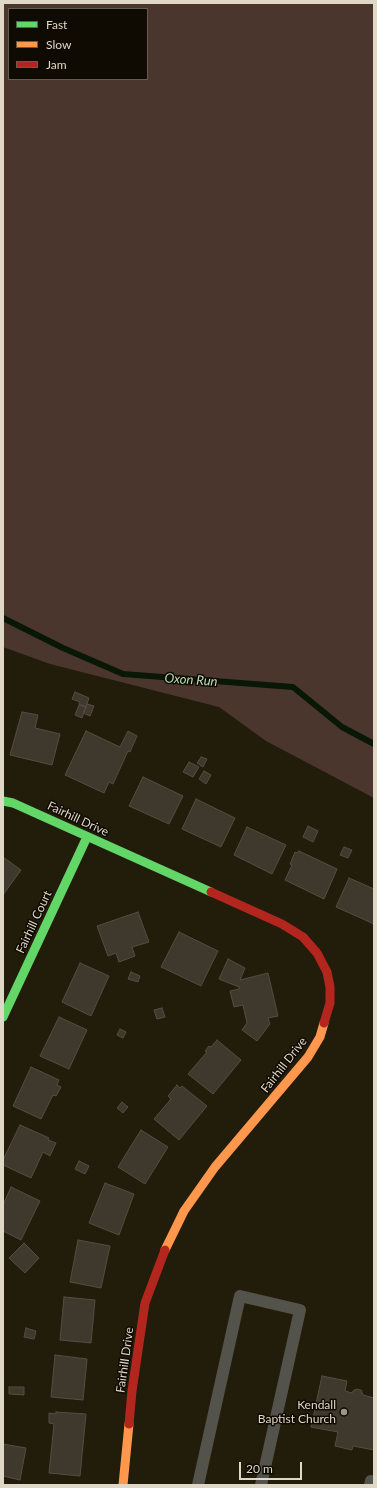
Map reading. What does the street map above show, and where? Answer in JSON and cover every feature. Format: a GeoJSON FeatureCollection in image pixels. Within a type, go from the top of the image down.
{"type":"FeatureCollection","features":[{"type":"Feature","properties":{"kind":"street","name":"Fairhill Drive"},"geometry":{"type":"LineString","coordinates":[[3,801],[13,803],[282,924],[302,937],[317,953],[327,972],[330,987],[330,1003],[326,1020],[320,1037],[308,1057],[215,1167],[184,1211],[161,1258],[145,1303],[132,1391],[123,1485]]}},
{"type":"Feature","properties":{"kind":"street","name":"Fairhill Court"},"geometry":{"type":"LineString","coordinates":[[3,1017],[87,837]]}},
{"type":"Feature","properties":{"kind":"lane"},"geometry":{"type":"LineString","coordinates":[[198,1485],[240,1296],[300,1310],[261,1485]]}},
{"type":"Feature","properties":{"kind":"lane"},"geometry":{"type":"LineString","coordinates":[[370,1485],[371,1481],[374,1482]]}},
{"type":"Feature","properties":{"kind":"shaded area"},"geometry":{"type":"Polygon","coordinates":[[[3,3],[374,3],[374,798],[266,741],[219,707],[50,664],[3,647],[3,3]]]}},
{"type":"Feature","properties":{"kind":"building"},"geometry":{"type":"Polygon","coordinates":[[[75,692],[89,698],[86,707],[79,704],[80,702],[72,699],[75,692]]]}},
{"type":"Feature","properties":{"kind":"building"},"geometry":{"type":"Polygon","coordinates":[[[87,704],[94,706],[90,716],[83,713],[87,704]]]}},
{"type":"Feature","properties":{"kind":"building"},"geometry":{"type":"Polygon","coordinates":[[[79,705],[86,707],[82,718],[75,715],[79,705]]]}},
{"type":"Feature","properties":{"kind":"building"},"geometry":{"type":"Polygon","coordinates":[[[22,712],[38,715],[35,728],[60,734],[52,765],[10,755],[22,712]]]}},
{"type":"Feature","properties":{"kind":"building"},"geometry":{"type":"Polygon","coordinates":[[[86,731],[120,747],[128,731],[137,736],[130,752],[128,751],[113,784],[109,782],[104,793],[65,775],[86,731]]]}},
{"type":"Feature","properties":{"kind":"building"},"geometry":{"type":"Polygon","coordinates":[[[201,757],[207,759],[203,767],[197,763],[201,757]]]}},
{"type":"Feature","properties":{"kind":"building"},"geometry":{"type":"Polygon","coordinates":[[[189,762],[199,767],[193,777],[183,772],[189,762]]]}},
{"type":"Feature","properties":{"kind":"building"},"geometry":{"type":"Polygon","coordinates":[[[204,771],[211,775],[206,784],[199,779],[204,771]]]}},
{"type":"Feature","properties":{"kind":"building"},"geometry":{"type":"Polygon","coordinates":[[[143,777],[183,796],[169,824],[129,806],[143,777]]]}},
{"type":"Feature","properties":{"kind":"building"},"geometry":{"type":"Polygon","coordinates":[[[196,799],[235,818],[221,847],[182,829],[196,799]]]}},
{"type":"Feature","properties":{"kind":"building"},"geometry":{"type":"Polygon","coordinates":[[[308,826],[318,831],[313,842],[303,837],[308,826]]]}},
{"type":"Feature","properties":{"kind":"building"},"geometry":{"type":"Polygon","coordinates":[[[247,827],[286,845],[272,874],[234,855],[247,827]]]}},
{"type":"Feature","properties":{"kind":"building"},"geometry":{"type":"Polygon","coordinates":[[[344,847],[352,850],[348,858],[340,855],[344,847]]]}},
{"type":"Feature","properties":{"kind":"building"},"geometry":{"type":"Polygon","coordinates":[[[299,851],[337,869],[324,899],[285,880],[292,865],[290,864],[295,852],[298,853],[299,851]]]}},
{"type":"Feature","properties":{"kind":"building"},"geometry":{"type":"Polygon","coordinates":[[[3,857],[21,870],[3,895],[3,857]]]}},
{"type":"Feature","properties":{"kind":"building"},"geometry":{"type":"Polygon","coordinates":[[[349,878],[374,889],[374,924],[336,907],[349,878]]]}},
{"type":"Feature","properties":{"kind":"building"},"geometry":{"type":"Polygon","coordinates":[[[138,912],[149,942],[132,947],[135,956],[119,962],[116,953],[108,956],[97,926],[138,912]]]}},
{"type":"Feature","properties":{"kind":"building"},"geometry":{"type":"Polygon","coordinates":[[[179,932],[218,951],[201,986],[161,967],[179,932]]]}},
{"type":"Feature","properties":{"kind":"building"},"geometry":{"type":"Polygon","coordinates":[[[228,959],[245,968],[240,980],[268,973],[278,1016],[268,1018],[270,1024],[257,1041],[242,1030],[247,1023],[243,1005],[234,1007],[230,991],[239,989],[239,987],[219,979],[228,959]]]}},
{"type":"Feature","properties":{"kind":"building"},"geometry":{"type":"Polygon","coordinates":[[[80,963],[109,976],[91,1016],[62,1002],[80,963]]]}},
{"type":"Feature","properties":{"kind":"building"},"geometry":{"type":"Polygon","coordinates":[[[131,972],[140,976],[138,982],[128,979],[131,972]]]}},
{"type":"Feature","properties":{"kind":"building"},"geometry":{"type":"Polygon","coordinates":[[[162,1008],[165,1017],[157,1019],[154,1010],[162,1008]]]}},
{"type":"Feature","properties":{"kind":"building"},"geometry":{"type":"Polygon","coordinates":[[[59,1017],[87,1030],[69,1069],[40,1056],[59,1017]]]}},
{"type":"Feature","properties":{"kind":"building"},"geometry":{"type":"Polygon","coordinates":[[[120,1029],[126,1032],[123,1038],[117,1035],[120,1029]]]}},
{"type":"Feature","properties":{"kind":"building"},"geometry":{"type":"Polygon","coordinates":[[[217,1040],[241,1060],[213,1094],[188,1074],[207,1052],[205,1051],[209,1046],[211,1047],[217,1040]]]}},
{"type":"Feature","properties":{"kind":"building"},"geometry":{"type":"Polygon","coordinates":[[[31,1067],[59,1080],[57,1085],[61,1087],[56,1096],[53,1095],[41,1119],[13,1106],[31,1067]]]}},
{"type":"Feature","properties":{"kind":"building"},"geometry":{"type":"Polygon","coordinates":[[[177,1085],[180,1088],[182,1086],[207,1106],[179,1140],[154,1119],[171,1099],[168,1096],[177,1085]]]}},
{"type":"Feature","properties":{"kind":"building"},"geometry":{"type":"Polygon","coordinates":[[[122,1102],[128,1107],[123,1113],[117,1108],[122,1102]]]}},
{"type":"Feature","properties":{"kind":"building"},"geometry":{"type":"Polygon","coordinates":[[[20,1125],[49,1138],[48,1140],[56,1143],[50,1156],[43,1152],[31,1178],[3,1165],[3,1160],[20,1125]]]}},
{"type":"Feature","properties":{"kind":"building"},"geometry":{"type":"Polygon","coordinates":[[[141,1130],[168,1147],[145,1184],[118,1167],[141,1130]]]}},
{"type":"Feature","properties":{"kind":"building"},"geometry":{"type":"Polygon","coordinates":[[[79,1161],[89,1166],[85,1174],[75,1169],[79,1161]]]}},
{"type":"Feature","properties":{"kind":"building"},"geometry":{"type":"Polygon","coordinates":[[[105,1183],[134,1194],[119,1235],[89,1223],[105,1183]]]}},
{"type":"Feature","properties":{"kind":"building"},"geometry":{"type":"Polygon","coordinates":[[[11,1187],[40,1201],[21,1240],[3,1231],[3,1205],[11,1187]]]}},
{"type":"Feature","properties":{"kind":"building"},"geometry":{"type":"Polygon","coordinates":[[[78,1240],[110,1246],[101,1288],[70,1282],[78,1240]]]}},
{"type":"Feature","properties":{"kind":"building"},"geometry":{"type":"Polygon","coordinates":[[[24,1243],[39,1258],[25,1273],[9,1258],[24,1243]]]}},
{"type":"Feature","properties":{"kind":"building"},"geometry":{"type":"Polygon","coordinates":[[[64,1297],[95,1300],[91,1343],[60,1340],[64,1297]]]}},
{"type":"Feature","properties":{"kind":"building"},"geometry":{"type":"Polygon","coordinates":[[[26,1328],[36,1331],[34,1339],[24,1337],[26,1328]]]}},
{"type":"Feature","properties":{"kind":"building"},"geometry":{"type":"Polygon","coordinates":[[[55,1355],[87,1359],[83,1400],[51,1397],[55,1355]]]}},
{"type":"Feature","properties":{"kind":"building","name":"Kendall Baptist Church"},"geometry":{"type":"Polygon","coordinates":[[[322,1376],[347,1381],[345,1391],[352,1393],[356,1389],[361,1390],[363,1395],[374,1398],[374,1450],[353,1446],[352,1450],[335,1446],[338,1432],[311,1427],[322,1376]]]}},
{"type":"Feature","properties":{"kind":"building"},"geometry":{"type":"Polygon","coordinates":[[[9,1387],[24,1387],[24,1395],[9,1394],[9,1387]]]}},
{"type":"Feature","properties":{"kind":"building"},"geometry":{"type":"Polygon","coordinates":[[[56,1412],[86,1414],[80,1476],[49,1473],[54,1424],[49,1423],[49,1413],[56,1414],[56,1412]]]}},
{"type":"Feature","properties":{"kind":"building"},"geometry":{"type":"Polygon","coordinates":[[[3,1444],[26,1448],[20,1480],[3,1476],[3,1444]]]}},
{"type":"Feature","properties":{"kind":"waterway","name":"Oxon Run"},"geometry":{"type":"LineString","coordinates":[[3,618],[63,648],[123,674],[293,687],[342,727],[374,744]]}},
{"type":"Feature","properties":{"kind":"traffic: fast"},"geometry":{"type":"LineString","coordinates":[[3,801],[13,803],[211,892]]}},
{"type":"Feature","properties":{"kind":"traffic: fast"},"geometry":{"type":"LineString","coordinates":[[3,1017],[87,837]]}},
{"type":"Feature","properties":{"kind":"traffic: slow"},"geometry":{"type":"LineString","coordinates":[[165,1250],[184,1211],[215,1167],[308,1057],[320,1037],[324,1023]]}},
{"type":"Feature","properties":{"kind":"traffic: slow"},"geometry":{"type":"LineString","coordinates":[[123,1485],[129,1424]]}},
{"type":"Feature","properties":{"kind":"traffic: jam"},"geometry":{"type":"LineString","coordinates":[[211,892],[282,924],[303,937],[317,953],[327,972],[330,987],[330,1003],[324,1023]]}},
{"type":"Feature","properties":{"kind":"traffic: jam"},"geometry":{"type":"LineString","coordinates":[[129,1424],[132,1391],[145,1303],[165,1250]]}},
{"type":"Feature","properties":{"kind":"place","name":"Kendall Baptist Church"},"geometry":{"type":"Point","coordinates":[344,1412]}}]}
